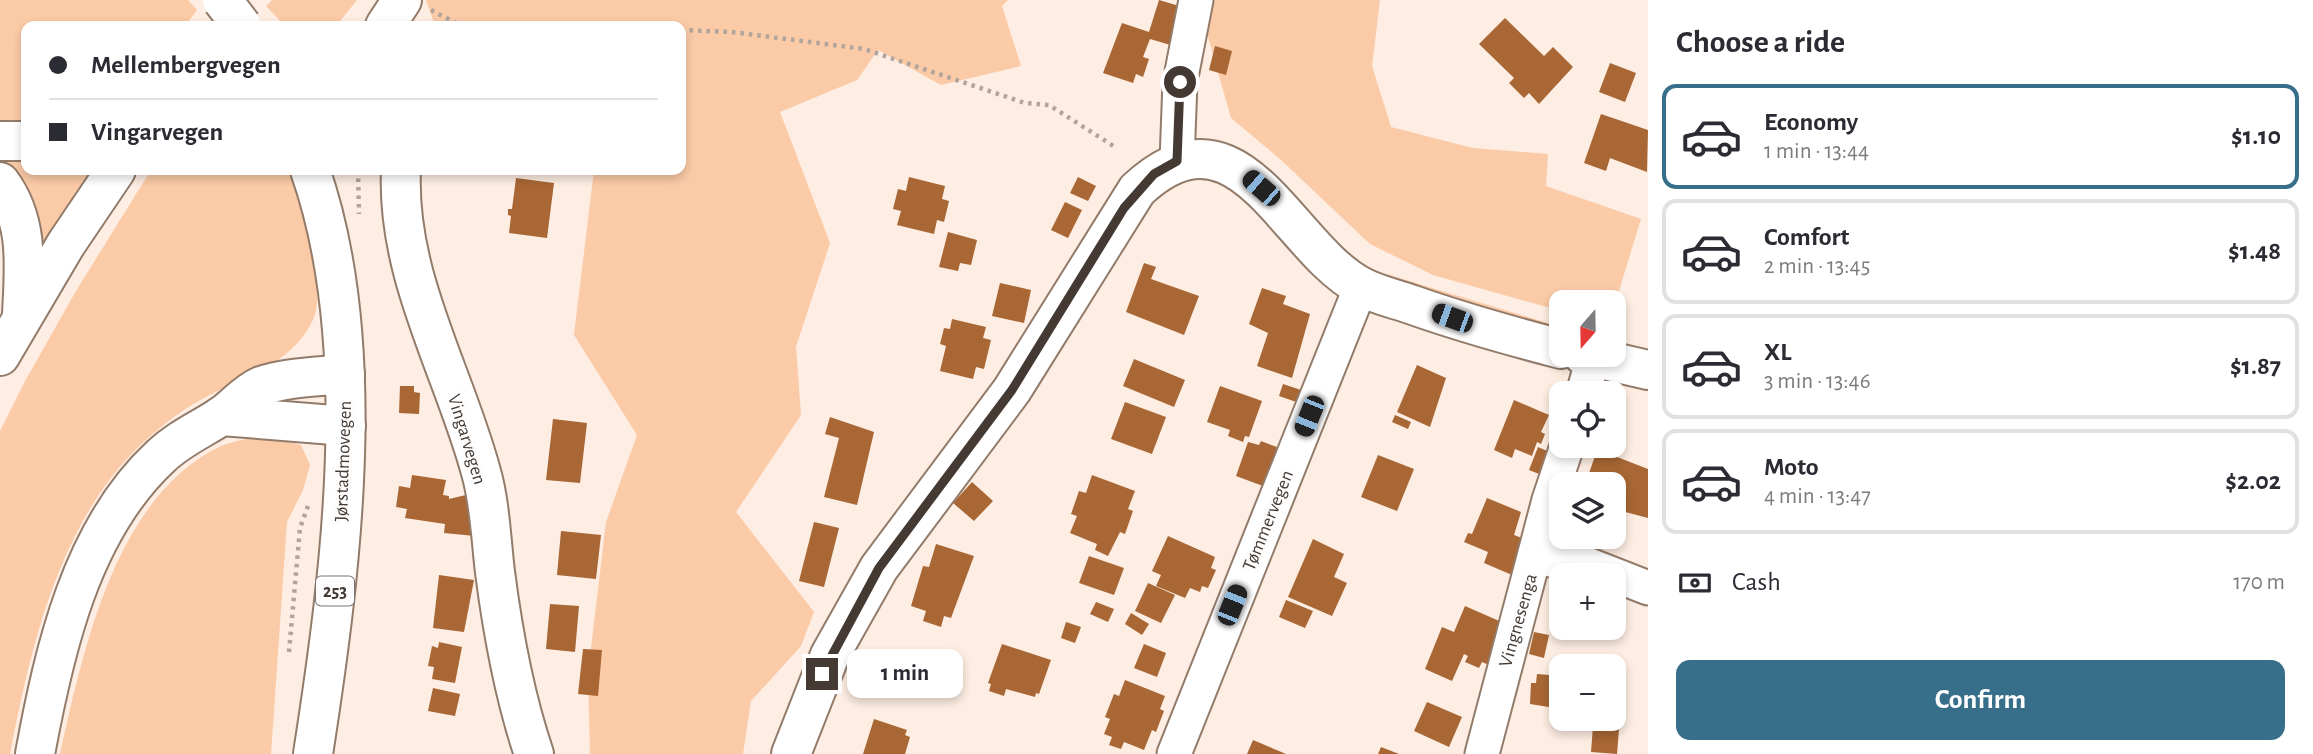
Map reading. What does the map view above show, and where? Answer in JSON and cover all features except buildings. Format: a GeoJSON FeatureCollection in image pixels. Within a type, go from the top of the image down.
{"type":"FeatureCollection","features":[{"type":"Feature","properties":{"kind":"main road"},"geometry":{"type":"LineString","coordinates":[[222,0],[238,21]]}},
{"type":"Feature","properties":{"kind":"main road"},"geometry":{"type":"LineString","coordinates":[[227,21],[244,0]]}},
{"type":"Feature","properties":{"kind":"main road"},"geometry":{"type":"LineString","coordinates":[[392,21],[415,4]]}},
{"type":"Feature","properties":{"kind":"main road"},"geometry":{"type":"LineString","coordinates":[[0,141],[21,141]]}},
{"type":"Feature","properties":{"kind":"main road"},"geometry":{"type":"LineString","coordinates":[[791,754],[830,655],[879,568],[1012,390],[1137,190],[1154,174],[1177,161],[1210,161],[1244,173],[1280,206],[1323,257],[1361,286],[1549,353]]}},
{"type":"Feature","properties":{"kind":"main road"},"geometry":{"type":"LineString","coordinates":[[0,356],[21,318],[113,175]]}},
{"type":"Feature","properties":{"kind":"main road","name":"Jørstadmovegen"},"geometry":{"type":"LineString","coordinates":[[311,175],[336,276],[345,374],[346,426],[338,568],[313,754]]}},
{"type":"Feature","properties":{"kind":"main road","name":"Vingarvegen"},"geometry":{"type":"LineString","coordinates":[[401,175],[399,199],[410,260],[435,343],[461,409],[482,474],[502,624],[521,715],[534,754]]}},
{"type":"Feature","properties":{"kind":"main road"},"geometry":{"type":"LineString","coordinates":[[0,182],[19,217],[23,239],[21,318]]}},
{"type":"Feature","properties":{"kind":"main road"},"geometry":{"type":"LineString","coordinates":[[1625,368],[1648,370]]}},
{"type":"Feature","properties":{"kind":"main road"},"geometry":{"type":"LineString","coordinates":[[35,754],[45,700],[70,613],[104,534],[130,492],[161,456],[200,426],[221,416],[258,387],[279,381],[345,374]]}},
{"type":"Feature","properties":{"kind":"main road"},"geometry":{"type":"LineString","coordinates":[[221,416],[346,426]]}},
{"type":"Feature","properties":{"kind":"street"},"geometry":{"type":"LineString","coordinates":[[1177,161],[1180,82],[1196,0]]}},
{"type":"Feature","properties":{"kind":"street","name":"Tømmervegen"},"geometry":{"type":"LineString","coordinates":[[1174,754],[1361,286]]}},
{"type":"Feature","properties":{"kind":"street","name":"Vingnesenga"},"geometry":{"type":"LineString","coordinates":[[1482,754],[1549,500],[1563,458]]}},
{"type":"Feature","properties":{"kind":"street"},"geometry":{"type":"LineString","coordinates":[[1535,558],[1587,564],[1648,588]]}},
{"type":"Feature","properties":{"kind":"path"},"geometry":{"type":"LineString","coordinates":[[415,4],[451,21]]}},
{"type":"Feature","properties":{"kind":"path"},"geometry":{"type":"LineString","coordinates":[[686,30],[732,32],[864,49],[1025,103],[1049,104],[1115,146]]}},
{"type":"Feature","properties":{"kind":"path"},"geometry":{"type":"LineString","coordinates":[[289,652],[300,528],[308,504],[316,503]]}},
{"type":"Feature","properties":{"kind":"shaded area"},"geometry":{"type":"Polygon","coordinates":[[[0,0],[188,0],[197,10],[189,21],[21,21],[21,128],[0,129],[0,0]]]}},
{"type":"Feature","properties":{"kind":"shaded area"},"geometry":{"type":"Polygon","coordinates":[[[272,0],[357,0],[340,21],[280,21],[266,6],[272,0]]]}},
{"type":"Feature","properties":{"kind":"shaded area"},"geometry":{"type":"Polygon","coordinates":[[[426,0],[1008,0],[1002,6],[1021,66],[941,85],[878,50],[857,80],[780,112],[830,243],[796,347],[801,415],[736,512],[814,612],[801,646],[751,701],[743,754],[590,754],[588,673],[606,522],[637,435],[574,335],[593,175],[686,175],[686,21],[433,21],[426,0]]]}},
{"type":"Feature","properties":{"kind":"shaded area"},"geometry":{"type":"Polygon","coordinates":[[[1210,0],[1380,0],[1372,66],[1391,127],[1473,148],[1548,154],[1546,186],[1641,219],[1619,290],[1549,290],[1549,308],[1433,275],[1370,244],[1280,159],[1231,118],[1205,26],[1210,0]]]}},
{"type":"Feature","properties":{"kind":"shaded area"},"geometry":{"type":"Polygon","coordinates":[[[0,155],[21,155],[21,175],[89,175],[39,251],[0,164],[0,155]]]}},
{"type":"Feature","properties":{"kind":"shaded area"},"geometry":{"type":"Polygon","coordinates":[[[148,175],[292,175],[315,267],[317,305],[313,320],[304,335],[280,359],[198,401],[165,424],[127,459],[99,495],[76,534],[57,577],[29,666],[10,754],[0,754],[0,431],[76,291],[148,175]]]}},
{"type":"Feature","properties":{"kind":"shaded area"},"geometry":{"type":"Polygon","coordinates":[[[1386,274],[1549,323],[1549,334],[1383,278],[1386,274]]]}},
{"type":"Feature","properties":{"kind":"shaded area"},"geometry":{"type":"Polygon","coordinates":[[[262,435],[301,445],[310,465],[303,490],[287,522],[271,754],[60,754],[93,624],[109,580],[130,538],[154,501],[185,469],[221,446],[262,435]]]}},
{"type":"Feature","properties":{"kind":"route"},"geometry":{"type":"LineString","coordinates":[[822,674],[879,568],[1012,390],[1124,208],[1137,190],[1154,174],[1177,161],[1180,82]]}}]}
